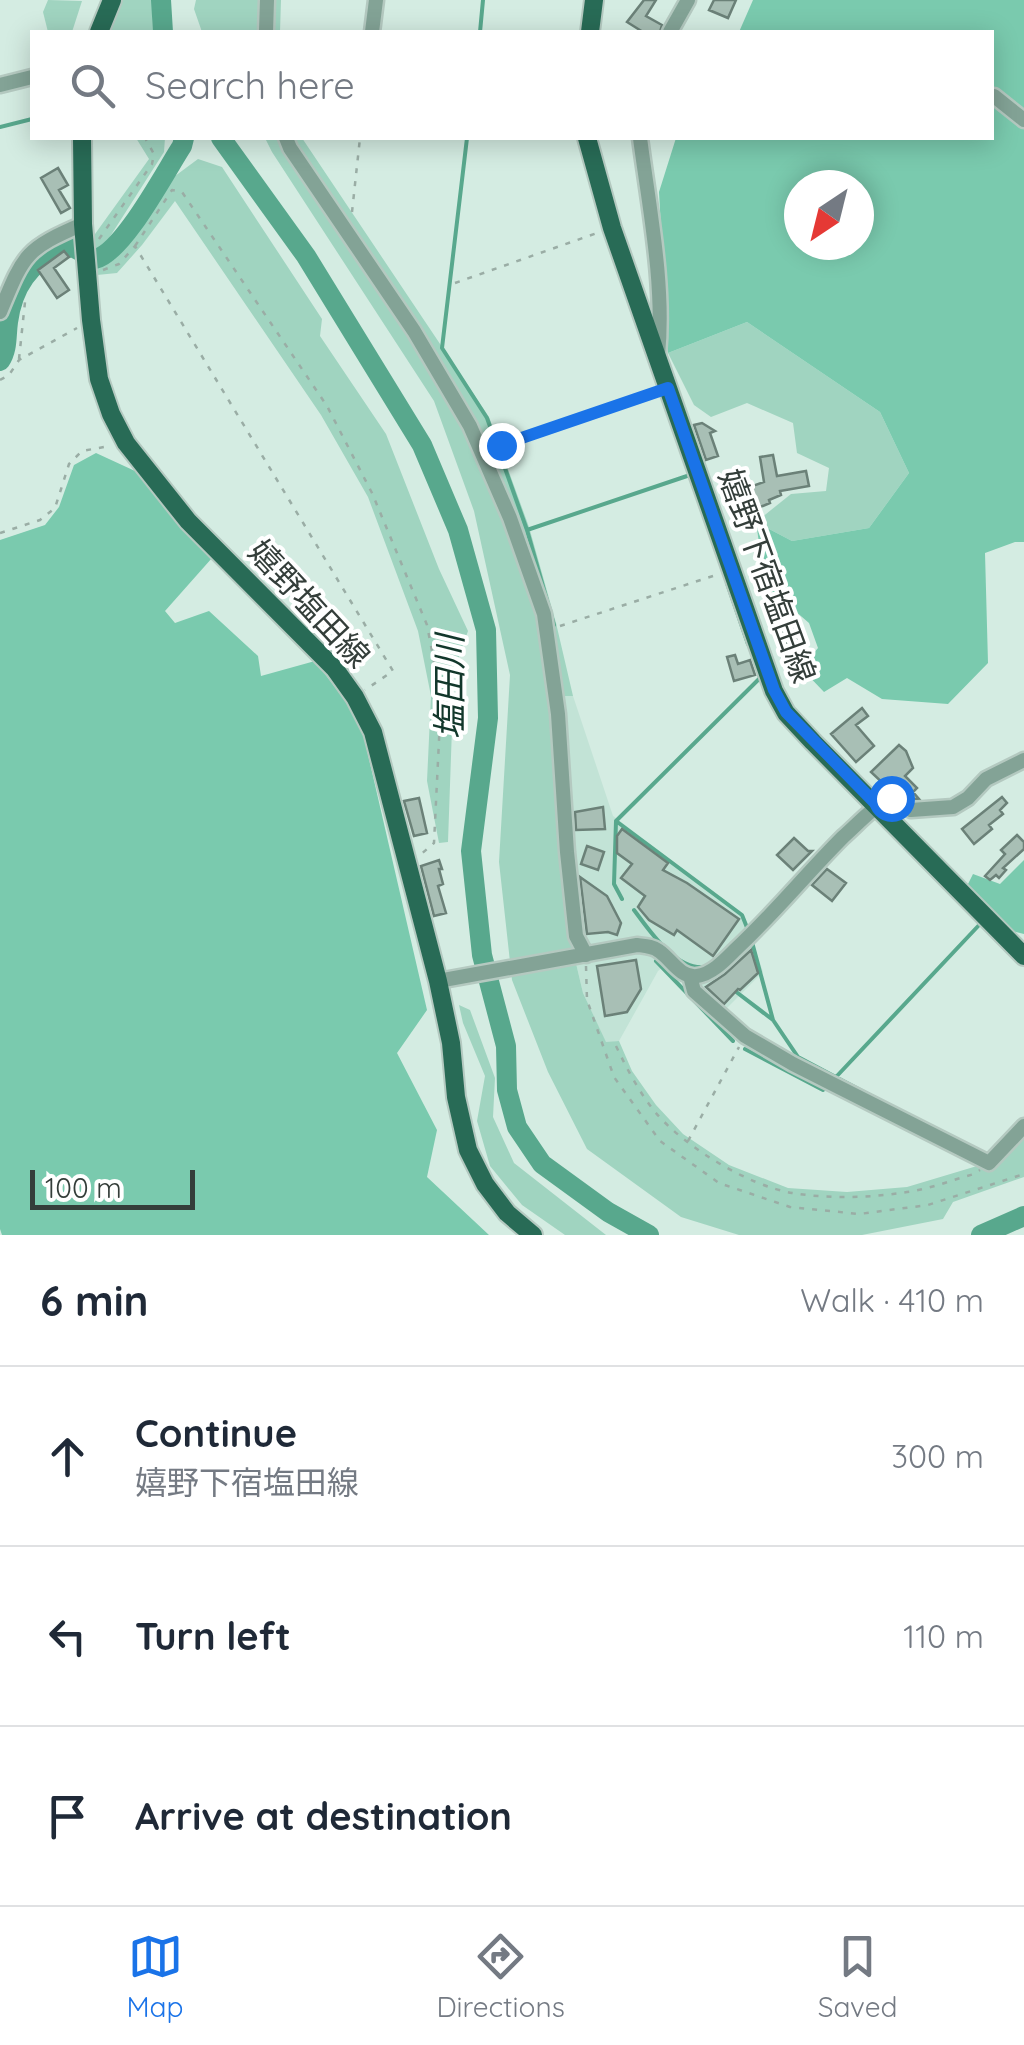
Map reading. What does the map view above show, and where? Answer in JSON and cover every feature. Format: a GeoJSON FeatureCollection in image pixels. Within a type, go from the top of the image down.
{"type":"FeatureCollection","features":[{"type":"Feature","properties":{"kind":"main road"},"geometry":{"type":"LineString","coordinates":[[100,30],[112,0]]}},
{"type":"Feature","properties":{"kind":"main road"},"geometry":{"type":"LineString","coordinates":[[590,30],[594,0]]}},
{"type":"Feature","properties":{"kind":"main road","name":"嬉野塩田線"},"geometry":{"type":"LineString","coordinates":[[82,140],[91,320],[99,379],[111,414],[126,443],[188,521],[335,669],[355,696],[373,732],[407,867],[446,980],[456,1097],[468,1150],[484,1184],[507,1213],[533,1235]]}},
{"type":"Feature","properties":{"kind":"main road","name":"嬉野下宿塩田線"},"geometry":{"type":"LineString","coordinates":[[588,140],[612,228],[774,690],[786,712],[1024,956]]}},
{"type":"Feature","properties":{"kind":"street"},"geometry":{"type":"LineString","coordinates":[[266,30],[267,0]]}},
{"type":"Feature","properties":{"kind":"street"},"geometry":{"type":"LineString","coordinates":[[372,30],[376,0]]}},
{"type":"Feature","properties":{"kind":"street"},"geometry":{"type":"LineString","coordinates":[[671,30],[688,0]]}},
{"type":"Feature","properties":{"kind":"street"},"geometry":{"type":"LineString","coordinates":[[0,85],[30,78]]}},
{"type":"Feature","properties":{"kind":"street"},"geometry":{"type":"LineString","coordinates":[[994,96],[1024,120]]}},
{"type":"Feature","properties":{"kind":"street"},"geometry":{"type":"LineString","coordinates":[[287,140],[414,332],[470,426],[510,518],[544,614],[558,714],[566,852],[576,936],[583,955]]}},
{"type":"Feature","properties":{"kind":"street"},"geometry":{"type":"LineString","coordinates":[[640,140],[661,327],[658,357]]}},
{"type":"Feature","properties":{"kind":"street"},"geometry":{"type":"LineString","coordinates":[[0,312],[30,251],[84,224]]}},
{"type":"Feature","properties":{"kind":"street"},"geometry":{"type":"LineString","coordinates":[[446,980],[637,945],[659,951],[690,976],[700,976],[719,965],[877,805],[891,798],[910,810],[952,807],[968,798],[986,778],[1024,760]]}},
{"type":"Feature","properties":{"kind":"street"},"geometry":{"type":"LineString","coordinates":[[690,976],[694,990],[745,1036],[989,1163],[1020,1130]]}},
{"type":"Feature","properties":{"kind":"path"},"geometry":{"type":"LineString","coordinates":[[85,246],[96,243],[152,164],[154,154],[146,140]]}},
{"type":"Feature","properties":{"kind":"path"},"geometry":{"type":"LineString","coordinates":[[352,212],[360,140]]}},
{"type":"Feature","properties":{"kind":"path"},"geometry":{"type":"LineString","coordinates":[[87,266],[105,270],[119,264],[172,190],[182,192],[327,406],[372,493],[427,625],[441,699],[434,843],[407,867]]}},
{"type":"Feature","properties":{"kind":"path"},"geometry":{"type":"LineString","coordinates":[[454,283],[612,228]]}},
{"type":"Feature","properties":{"kind":"path"},"geometry":{"type":"LineString","coordinates":[[135,246],[393,671],[355,696]]}},
{"type":"Feature","properties":{"kind":"path"},"geometry":{"type":"LineString","coordinates":[[0,380],[10,374],[18,360],[24,302]]}},
{"type":"Feature","properties":{"kind":"path"},"geometry":{"type":"LineString","coordinates":[[18,360],[91,320]]}},
{"type":"Feature","properties":{"kind":"path"},"geometry":{"type":"LineString","coordinates":[[501,445],[668,388]]}},
{"type":"Feature","properties":{"kind":"path"},"geometry":{"type":"LineString","coordinates":[[0,533],[40,520],[55,508],[69,464],[82,450],[126,443]]}},
{"type":"Feature","properties":{"kind":"path"},"geometry":{"type":"LineString","coordinates":[[553,633],[560,626],[731,570]]}},
{"type":"Feature","properties":{"kind":"path"},"geometry":{"type":"LineString","coordinates":[[583,955],[587,1000],[614,1076],[660,1141],[719,1183],[790,1207],[859,1214],[928,1205],[1024,1174]]}},
{"type":"Feature","properties":{"kind":"path"},"geometry":{"type":"LineString","coordinates":[[688,1142],[745,1036]]}},
{"type":"Feature","properties":{"kind":"path"},"geometry":{"type":"LineString","coordinates":[[616,1046],[631,1077],[656,1112],[688,1142],[733,1172],[790,1192],[848,1198],[910,1192],[974,1174],[989,1163]]}},
{"type":"Feature","properties":{"kind":"shaded area"},"geometry":{"type":"Polygon","coordinates":[[[48,0],[82,1],[73,30],[48,30],[43,12],[48,0]]]}},
{"type":"Feature","properties":{"kind":"shaded area"},"geometry":{"type":"Polygon","coordinates":[[[122,0],[152,0],[153,30],[110,30],[122,0]]]}},
{"type":"Feature","properties":{"kind":"shaded area"},"geometry":{"type":"Polygon","coordinates":[[[196,0],[281,0],[280,30],[201,30],[194,9],[196,0]]]}},
{"type":"Feature","properties":{"kind":"shaded area"},"geometry":{"type":"Polygon","coordinates":[[[137,140],[165,140],[164,152],[104,246],[93,250],[95,234],[149,159],[137,140]]]}},
{"type":"Feature","properties":{"kind":"shaded area"},"geometry":{"type":"Polygon","coordinates":[[[266,140],[303,140],[489,417],[529,527],[573,696],[563,696],[552,703],[570,938],[583,993],[606,1042],[619,1041],[632,1071],[683,1134],[729,1165],[788,1188],[847,1192],[907,1187],[977,1166],[1012,1134],[1024,1135],[1024,1177],[953,1202],[943,1219],[862,1235],[739,1235],[681,1217],[587,1149],[548,1072],[512,980],[499,862],[510,675],[474,511],[434,401],[266,140]]]}},
{"type":"Feature","properties":{"kind":"shaded area"},"geometry":{"type":"Polygon","coordinates":[[[198,159],[222,167],[322,319],[320,336],[386,434],[468,631],[454,671],[448,842],[439,843],[427,781],[431,696],[418,631],[368,497],[321,415],[175,201],[117,273],[97,275],[98,264],[114,260],[171,179],[198,159]]]}},
{"type":"Feature","properties":{"kind":"shaded area"},"geometry":{"type":"Polygon","coordinates":[[[747,322],[880,412],[909,473],[869,528],[792,541],[756,522],[791,494],[826,491],[829,468],[797,453],[793,423],[747,403],[711,417],[694,405],[668,353],[747,322]]]}},
{"type":"Feature","properties":{"kind":"shaded area"},"geometry":{"type":"Polygon","coordinates":[[[563,695],[573,696],[613,816],[744,915],[763,972],[723,1012],[699,991],[690,968],[672,959],[658,971],[619,1041],[606,1043],[583,993],[570,938],[552,702],[563,695]]]}},
{"type":"Feature","properties":{"kind":"shaded area"},"geometry":{"type":"Polygon","coordinates":[[[459,1005],[470,1010],[495,1078],[493,1117],[514,1163],[606,1235],[565,1235],[522,1205],[490,1166],[477,1121],[485,1076],[459,1005]]]}},
{"type":"Feature","properties":{"kind":"green space"},"geometry":{"type":"Polygon","coordinates":[[[753,0],[1024,0],[1024,542],[985,553],[988,663],[948,704],[882,699],[847,678],[824,692],[801,668],[818,648],[809,623],[765,585],[756,522],[792,541],[869,528],[909,473],[880,412],[747,322],[668,353],[659,192],[675,140],[994,140],[994,30],[740,30],[753,0]]]}},
{"type":"Feature","properties":{"kind":"green space"},"geometry":{"type":"Polygon","coordinates":[[[96,453],[135,471],[212,558],[165,611],[175,623],[209,611],[258,656],[261,676],[315,661],[360,720],[427,1010],[397,1053],[437,1130],[427,1177],[489,1235],[2,1235],[0,540],[45,525],[59,507],[74,465],[96,453]]]}},
{"type":"Feature","properties":{"kind":"green space"},"geometry":{"type":"Polygon","coordinates":[[[1024,860],[1024,934],[1004,929],[966,888],[973,874],[1000,884],[1024,860]]]}},
{"type":"Feature","properties":{"kind":"building"},"geometry":{"type":"Polygon","coordinates":[[[644,0],[656,0],[646,16],[662,25],[661,30],[640,30],[627,22],[644,0]]]}},
{"type":"Feature","properties":{"kind":"building"},"geometry":{"type":"Polygon","coordinates":[[[714,0],[736,0],[728,18],[709,10],[714,0]]]}},
{"type":"Feature","properties":{"kind":"building"},"geometry":{"type":"Polygon","coordinates":[[[58,168],[68,185],[59,190],[70,208],[61,213],[41,178],[58,168]]]}},
{"type":"Feature","properties":{"kind":"building"},"geometry":{"type":"Polygon","coordinates":[[[64,251],[69,257],[54,268],[69,290],[57,298],[38,270],[64,251]]]}},
{"type":"Feature","properties":{"kind":"building"},"geometry":{"type":"Polygon","coordinates":[[[702,423],[715,431],[710,433],[718,456],[706,460],[694,425],[702,423]]]}},
{"type":"Feature","properties":{"kind":"building"},"geometry":{"type":"Polygon","coordinates":[[[773,455],[777,476],[806,471],[809,486],[780,491],[781,495],[769,500],[770,503],[753,510],[747,488],[764,482],[760,457],[773,455]]]}},
{"type":"Feature","properties":{"kind":"building"},"geometry":{"type":"Polygon","coordinates":[[[782,610],[793,637],[799,635],[805,651],[789,657],[773,614],[782,610]]]}},
{"type":"Feature","properties":{"kind":"building"},"geometry":{"type":"Polygon","coordinates":[[[735,655],[738,664],[750,660],[755,675],[734,681],[727,657],[735,655]]]}},
{"type":"Feature","properties":{"kind":"building"},"geometry":{"type":"Polygon","coordinates":[[[862,708],[868,716],[856,725],[874,746],[856,762],[831,734],[862,708]]]}},
{"type":"Feature","properties":{"kind":"building"},"geometry":{"type":"Polygon","coordinates":[[[899,745],[913,768],[905,776],[917,788],[913,792],[919,799],[889,789],[871,772],[899,745]]]}},
{"type":"Feature","properties":{"kind":"building"},"geometry":{"type":"Polygon","coordinates":[[[1002,797],[1007,803],[1000,810],[1003,814],[974,844],[962,829],[1002,797]]]}},
{"type":"Feature","properties":{"kind":"building"},"geometry":{"type":"Polygon","coordinates":[[[419,798],[427,833],[414,836],[404,801],[419,798]]]}},
{"type":"Feature","properties":{"kind":"building"},"geometry":{"type":"Polygon","coordinates":[[[603,807],[605,829],[576,830],[575,812],[603,807]]]}},
{"type":"Feature","properties":{"kind":"building"},"geometry":{"type":"Polygon","coordinates":[[[622,829],[668,863],[663,870],[739,919],[713,956],[677,930],[674,935],[649,920],[638,907],[645,896],[621,878],[632,864],[617,853],[617,836],[622,829]]]}},
{"type":"Feature","properties":{"kind":"building"},"geometry":{"type":"Polygon","coordinates":[[[1017,835],[1024,842],[1024,849],[1003,868],[1006,870],[999,878],[996,875],[990,880],[985,876],[1005,854],[1001,850],[1017,835]]]}},
{"type":"Feature","properties":{"kind":"building"},"geometry":{"type":"Polygon","coordinates":[[[794,838],[812,851],[793,870],[777,855],[794,838]]]}},
{"type":"Feature","properties":{"kind":"building"},"geometry":{"type":"Polygon","coordinates":[[[587,846],[604,852],[598,870],[581,864],[587,846]]]}},
{"type":"Feature","properties":{"kind":"building"},"geometry":{"type":"Polygon","coordinates":[[[439,860],[443,884],[438,886],[446,913],[434,916],[421,866],[439,860]]]}},
{"type":"Feature","properties":{"kind":"building"},"geometry":{"type":"Polygon","coordinates":[[[827,869],[846,883],[832,901],[812,885],[827,869]]]}},
{"type":"Feature","properties":{"kind":"building"},"geometry":{"type":"Polygon","coordinates":[[[580,877],[607,896],[621,923],[617,935],[587,934],[580,877]]]}},
{"type":"Feature","properties":{"kind":"building"},"geometry":{"type":"Polygon","coordinates":[[[751,950],[758,973],[724,1004],[706,987],[751,950]]]}},
{"type":"Feature","properties":{"kind":"building"},"geometry":{"type":"Polygon","coordinates":[[[636,960],[641,989],[627,1012],[605,1016],[597,966],[636,960]]]}},
{"type":"Feature","properties":{"kind":"waterway","name":"塩田川"},"geometry":{"type":"LineString","coordinates":[[161,0],[163,30]]}},
{"type":"Feature","properties":{"kind":"waterway"},"geometry":{"type":"LineString","coordinates":[[480,30],[483,0]]}},
{"type":"Feature","properties":{"kind":"waterway"},"geometry":{"type":"LineString","coordinates":[[0,127],[30,120]]}},
{"type":"Feature","properties":{"kind":"waterway"},"geometry":{"type":"LineString","coordinates":[[0,361],[14,297],[32,269],[60,246],[95,259],[106,253],[143,210],[184,140]]}},
{"type":"Feature","properties":{"kind":"waterway","name":"塩田川"},"geometry":{"type":"LineString","coordinates":[[222,140],[306,256],[422,445],[458,530],[486,630],[488,718],[471,851],[482,955],[506,1046],[507,1090],[517,1127],[542,1164],[608,1212],[649,1235]]}},
{"type":"Feature","properties":{"kind":"waterway"},"geometry":{"type":"LineString","coordinates":[[467,140],[442,348],[487,418],[527,530],[690,475]]}},
{"type":"Feature","properties":{"kind":"waterway"},"geometry":{"type":"LineString","coordinates":[[527,530],[554,625]]}},
{"type":"Feature","properties":{"kind":"waterway"},"geometry":{"type":"LineString","coordinates":[[727,583],[748,644]]}},
{"type":"Feature","properties":{"kind":"waterway"},"geometry":{"type":"LineString","coordinates":[[748,930],[742,915],[616,821],[760,678],[759,674]]}},
{"type":"Feature","properties":{"kind":"waterway"},"geometry":{"type":"LineString","coordinates":[[616,821],[614,884],[622,899]]}},
{"type":"Feature","properties":{"kind":"waterway"},"geometry":{"type":"LineString","coordinates":[[634,910],[674,956],[694,967],[705,967]]}},
{"type":"Feature","properties":{"kind":"waterway"},"geometry":{"type":"LineString","coordinates":[[836,1077],[983,925]]}},
{"type":"Feature","properties":{"kind":"waterway"},"geometry":{"type":"LineString","coordinates":[[752,942],[773,1020]]}},
{"type":"Feature","properties":{"kind":"waterway"},"geometry":{"type":"LineString","coordinates":[[656,961],[733,1041]]}},
{"type":"Feature","properties":{"kind":"waterway"},"geometry":{"type":"LineString","coordinates":[[735,991],[773,1020],[798,1057],[881,1101]]}},
{"type":"Feature","properties":{"kind":"waterway"},"geometry":{"type":"LineString","coordinates":[[745,1049],[823,1090]]}},
{"type":"Feature","properties":{"kind":"waterway","name":"塩田川"},"geometry":{"type":"LineString","coordinates":[[981,1235],[1024,1216]]}},
{"type":"Feature","properties":{"kind":"route"},"geometry":{"type":"LineString","coordinates":[[501,445],[668,388],[774,690],[786,712],[877,805],[891,798]]}}]}
